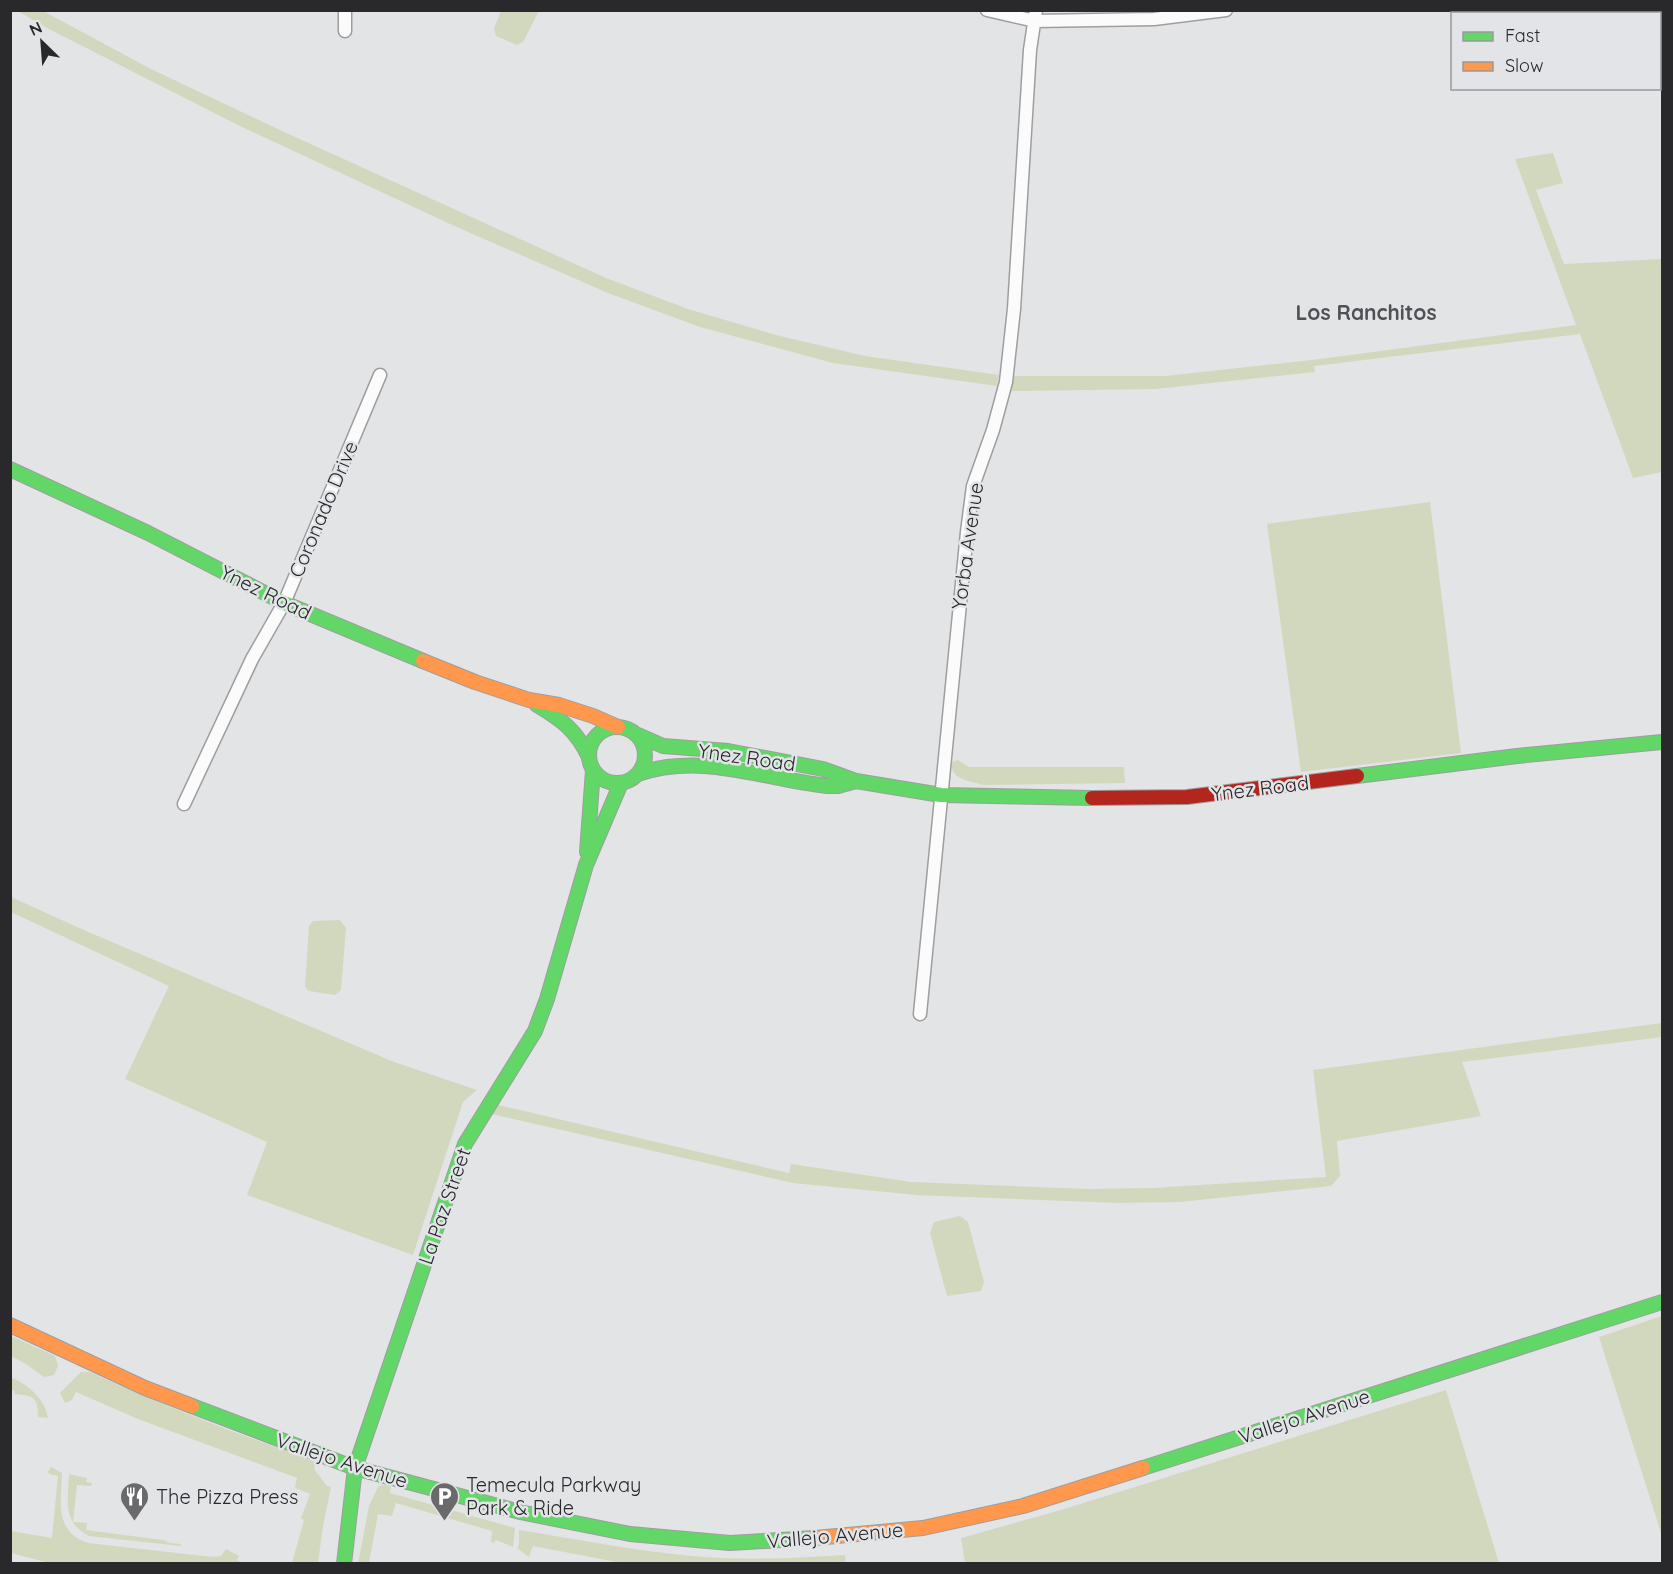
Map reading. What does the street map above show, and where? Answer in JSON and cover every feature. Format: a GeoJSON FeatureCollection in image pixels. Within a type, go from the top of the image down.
{"type":"FeatureCollection","features":[{"type":"Feature","properties":{"kind":"main road","name":"Ynez Road"},"geometry":{"type":"LineString","coordinates":[[10,469],[148,533],[284,603],[475,682],[529,700],[559,705],[618,727]]}},
{"type":"Feature","properties":{"kind":"main road","name":"Ynez Road"},"geometry":{"type":"LineString","coordinates":[[529,700],[575,730],[591,763]]}},
{"type":"Feature","properties":{"kind":"main road"},"geometry":{"type":"LineString","coordinates":[[618,727],[628,729],[638,735],[643,742],[645,759],[638,774],[627,782],[605,780],[591,763],[591,744],[599,733],[618,727]]}},
{"type":"Feature","properties":{"kind":"main road","name":"Ynez Road"},"geometry":{"type":"LineString","coordinates":[[638,735],[663,746],[728,750],[823,769],[856,781],[941,795],[1081,798],[1187,797],[1517,756],[1662,742]]}},
{"type":"Feature","properties":{"kind":"main road","name":"La Paz Street"},"geometry":{"type":"LineString","coordinates":[[586,865],[591,763]]}},
{"type":"Feature","properties":{"kind":"main road","name":"Ynez Road"},"geometry":{"type":"LineString","coordinates":[[638,774],[654,768],[685,764],[747,771],[836,787],[856,781]]}},
{"type":"Feature","properties":{"kind":"main road","name":"La Paz Street"},"geometry":{"type":"LineString","coordinates":[[344,1563],[355,1468],[465,1144],[535,1031],[547,999],[586,865],[621,783]]}},
{"type":"Feature","properties":{"kind":"main road","name":"Vallejo Avenue"},"geometry":{"type":"LineString","coordinates":[[10,1325],[145,1388],[355,1468],[520,1512],[630,1534],[730,1543],[783,1541],[923,1528],[1023,1506],[1662,1302]]}},
{"type":"Feature","properties":{"kind":"street"},"geometry":{"type":"LineString","coordinates":[[345,10],[345,31]]}},
{"type":"Feature","properties":{"kind":"street"},"geometry":{"type":"LineString","coordinates":[[987,10],[1035,16],[1154,19],[1226,10]]}},
{"type":"Feature","properties":{"kind":"street","name":"Yorba Avenue"},"geometry":{"type":"LineString","coordinates":[[920,1014],[959,597],[973,486],[993,430],[1006,382],[1014,309],[1030,50],[1035,16]]}},
{"type":"Feature","properties":{"kind":"street","name":"Coronado Drive"},"geometry":{"type":"LineString","coordinates":[[184,804],[252,659],[284,603],[380,375]]}},
{"type":"Feature","properties":{"kind":"green space"},"geometry":{"type":"Polygon","coordinates":[[[18,11],[43,11],[151,69],[606,278],[688,309],[776,335],[865,356],[999,375],[997,386],[833,363],[700,327],[608,293],[450,224],[240,126],[43,26],[18,11]]]}},
{"type":"Feature","properties":{"kind":"green space"},"geometry":{"type":"Polygon","coordinates":[[[501,11],[539,11],[523,42],[517,45],[496,36],[494,28],[501,11]]]}},
{"type":"Feature","properties":{"kind":"green space"},"geometry":{"type":"Polygon","coordinates":[[[1553,153],[1563,183],[1536,190],[1564,264],[1662,259],[1662,472],[1633,478],[1580,334],[1314,366],[1315,372],[1156,389],[1011,391],[1014,376],[1165,376],[1312,360],[1576,325],[1515,159],[1553,153]]]}},
{"type":"Feature","properties":{"kind":"green space"},"geometry":{"type":"Polygon","coordinates":[[[1430,502],[1461,753],[1301,772],[1267,524],[1430,502]]]}},
{"type":"Feature","properties":{"kind":"green space"},"geometry":{"type":"Polygon","coordinates":[[[958,760],[969,767],[1124,767],[1125,783],[984,785],[957,776],[952,768],[952,762],[958,760]]]}},
{"type":"Feature","properties":{"kind":"green space"},"geometry":{"type":"Polygon","coordinates":[[[11,897],[394,1062],[477,1090],[463,1102],[413,1255],[247,1195],[267,1142],[125,1079],[169,986],[11,912],[11,897]]]}},
{"type":"Feature","properties":{"kind":"green space"},"geometry":{"type":"Polygon","coordinates":[[[340,920],[346,928],[341,990],[335,995],[309,991],[305,987],[309,926],[313,921],[340,920]]]}},
{"type":"Feature","properties":{"kind":"green space"},"geometry":{"type":"Polygon","coordinates":[[[1662,1023],[1662,1037],[1462,1062],[1481,1116],[1337,1141],[1340,1176],[1331,1186],[1180,1202],[1116,1203],[917,1195],[793,1183],[492,1114],[498,1105],[789,1173],[791,1164],[911,1182],[1089,1189],[1152,1188],[1326,1177],[1313,1070],[1662,1023]]]}},
{"type":"Feature","properties":{"kind":"green space"},"geometry":{"type":"Polygon","coordinates":[[[960,1216],[968,1222],[984,1282],[981,1291],[947,1296],[930,1233],[934,1222],[960,1216]]]}},
{"type":"Feature","properties":{"kind":"green space"},"geometry":{"type":"Polygon","coordinates":[[[1662,1316],[1662,1536],[1599,1337],[1662,1316]]]}},
{"type":"Feature","properties":{"kind":"green space"},"geometry":{"type":"Polygon","coordinates":[[[11,1336],[55,1356],[58,1366],[54,1375],[44,1377],[11,1356],[11,1336]]]}},
{"type":"Feature","properties":{"kind":"green space"},"geometry":{"type":"Polygon","coordinates":[[[81,1372],[90,1372],[202,1420],[316,1461],[314,1469],[327,1486],[331,1487],[318,1563],[292,1563],[304,1520],[301,1518],[310,1494],[295,1488],[297,1478],[138,1419],[76,1392],[72,1400],[65,1403],[60,1393],[81,1372]]]}},
{"type":"Feature","properties":{"kind":"green space"},"geometry":{"type":"Polygon","coordinates":[[[10,1377],[35,1393],[48,1418],[38,1417],[37,1405],[33,1398],[14,1394],[15,1391],[11,1390],[10,1377]]]}},
{"type":"Feature","properties":{"kind":"green space"},"geometry":{"type":"Polygon","coordinates":[[[1446,1390],[1499,1563],[965,1563],[961,1538],[1061,1510],[1446,1390]]]}},
{"type":"Feature","properties":{"kind":"green space"},"geometry":{"type":"Polygon","coordinates":[[[51,1467],[62,1473],[62,1514],[69,1531],[77,1538],[88,1543],[213,1557],[221,1556],[226,1549],[239,1556],[237,1560],[243,1563],[53,1564],[11,1553],[11,1531],[52,1538],[58,1476],[49,1474],[51,1467]]]}},
{"type":"Feature","properties":{"kind":"green space"},"geometry":{"type":"Polygon","coordinates":[[[69,1474],[87,1478],[86,1482],[92,1483],[91,1486],[77,1485],[73,1522],[68,1510],[69,1474]]]}},
{"type":"Feature","properties":{"kind":"green space"},"geometry":{"type":"Polygon","coordinates":[[[385,1484],[391,1485],[390,1493],[515,1528],[513,1547],[496,1540],[494,1543],[491,1542],[492,1531],[396,1503],[392,1516],[378,1514],[369,1563],[358,1564],[369,1506],[378,1487],[385,1484]]]}},
{"type":"Feature","properties":{"kind":"green space"},"geometry":{"type":"Polygon","coordinates":[[[73,1522],[87,1523],[86,1530],[163,1540],[181,1544],[181,1546],[89,1536],[73,1522]]]}},
{"type":"Feature","properties":{"kind":"green space"},"geometry":{"type":"Polygon","coordinates":[[[519,1530],[671,1554],[750,1559],[845,1555],[846,1563],[622,1563],[533,1546],[529,1557],[517,1548],[519,1530]]]}},
{"type":"Feature","properties":{"kind":"traffic: fast"},"geometry":{"type":"LineString","coordinates":[[10,469],[148,533],[284,603],[423,661]]}},
{"type":"Feature","properties":{"kind":"traffic: fast"},"geometry":{"type":"LineString","coordinates":[[537,705],[568,726],[589,757]]}},
{"type":"Feature","properties":{"kind":"traffic: fast"},"geometry":{"type":"LineString","coordinates":[[612,727],[622,727],[637,735],[643,744],[645,755],[643,766],[637,775],[622,783],[612,783],[601,778],[594,771],[589,760],[589,750],[594,739],[601,732],[612,727]]}},
{"type":"Feature","properties":{"kind":"traffic: fast"},"geometry":{"type":"LineString","coordinates":[[638,735],[663,746],[728,751],[823,769],[856,781],[941,795],[1092,798]]}},
{"type":"Feature","properties":{"kind":"traffic: fast"},"geometry":{"type":"LineString","coordinates":[[1357,776],[1517,756],[1662,742]]}},
{"type":"Feature","properties":{"kind":"traffic: fast"},"geometry":{"type":"LineString","coordinates":[[638,774],[662,768],[709,766],[827,786],[838,786],[856,781]]}},
{"type":"Feature","properties":{"kind":"traffic: fast"},"geometry":{"type":"LineString","coordinates":[[587,852],[593,770]]}},
{"type":"Feature","properties":{"kind":"traffic: fast"},"geometry":{"type":"LineString","coordinates":[[344,1564],[355,1468],[465,1144],[535,1031],[547,999],[586,865],[621,783]]}},
{"type":"Feature","properties":{"kind":"traffic: fast"},"geometry":{"type":"LineString","coordinates":[[1143,1468],[1662,1302]]}},
{"type":"Feature","properties":{"kind":"traffic: fast"},"geometry":{"type":"LineString","coordinates":[[192,1406],[355,1468],[520,1512],[630,1534],[730,1543],[815,1538]]}},
{"type":"Feature","properties":{"kind":"traffic: slow"},"geometry":{"type":"LineString","coordinates":[[423,661],[475,682],[529,700],[559,705],[618,727]]}},
{"type":"Feature","properties":{"kind":"traffic: slow"},"geometry":{"type":"LineString","coordinates":[[10,1325],[145,1388],[192,1406]]}},
{"type":"Feature","properties":{"kind":"traffic: slow"},"geometry":{"type":"LineString","coordinates":[[815,1538],[923,1528],[1023,1506],[1143,1468]]}},
{"type":"Feature","properties":{"kind":"traffic: jam"},"geometry":{"type":"LineString","coordinates":[[1092,798],[1187,797],[1357,776]]}},
{"type":"Feature","properties":{"kind":"place","name":"The Pizza Press"},"geometry":{"type":"Point","coordinates":[135,1522]}},
{"type":"Feature","properties":{"kind":"place","name":"Temecula Parkway Park & Ride"},"geometry":{"type":"Point","coordinates":[445,1522]}},
{"type":"Feature","properties":{"kind":"district","name":"Los Ranchitos"},"geometry":{"type":"Point","coordinates":[1366,312]}}]}
